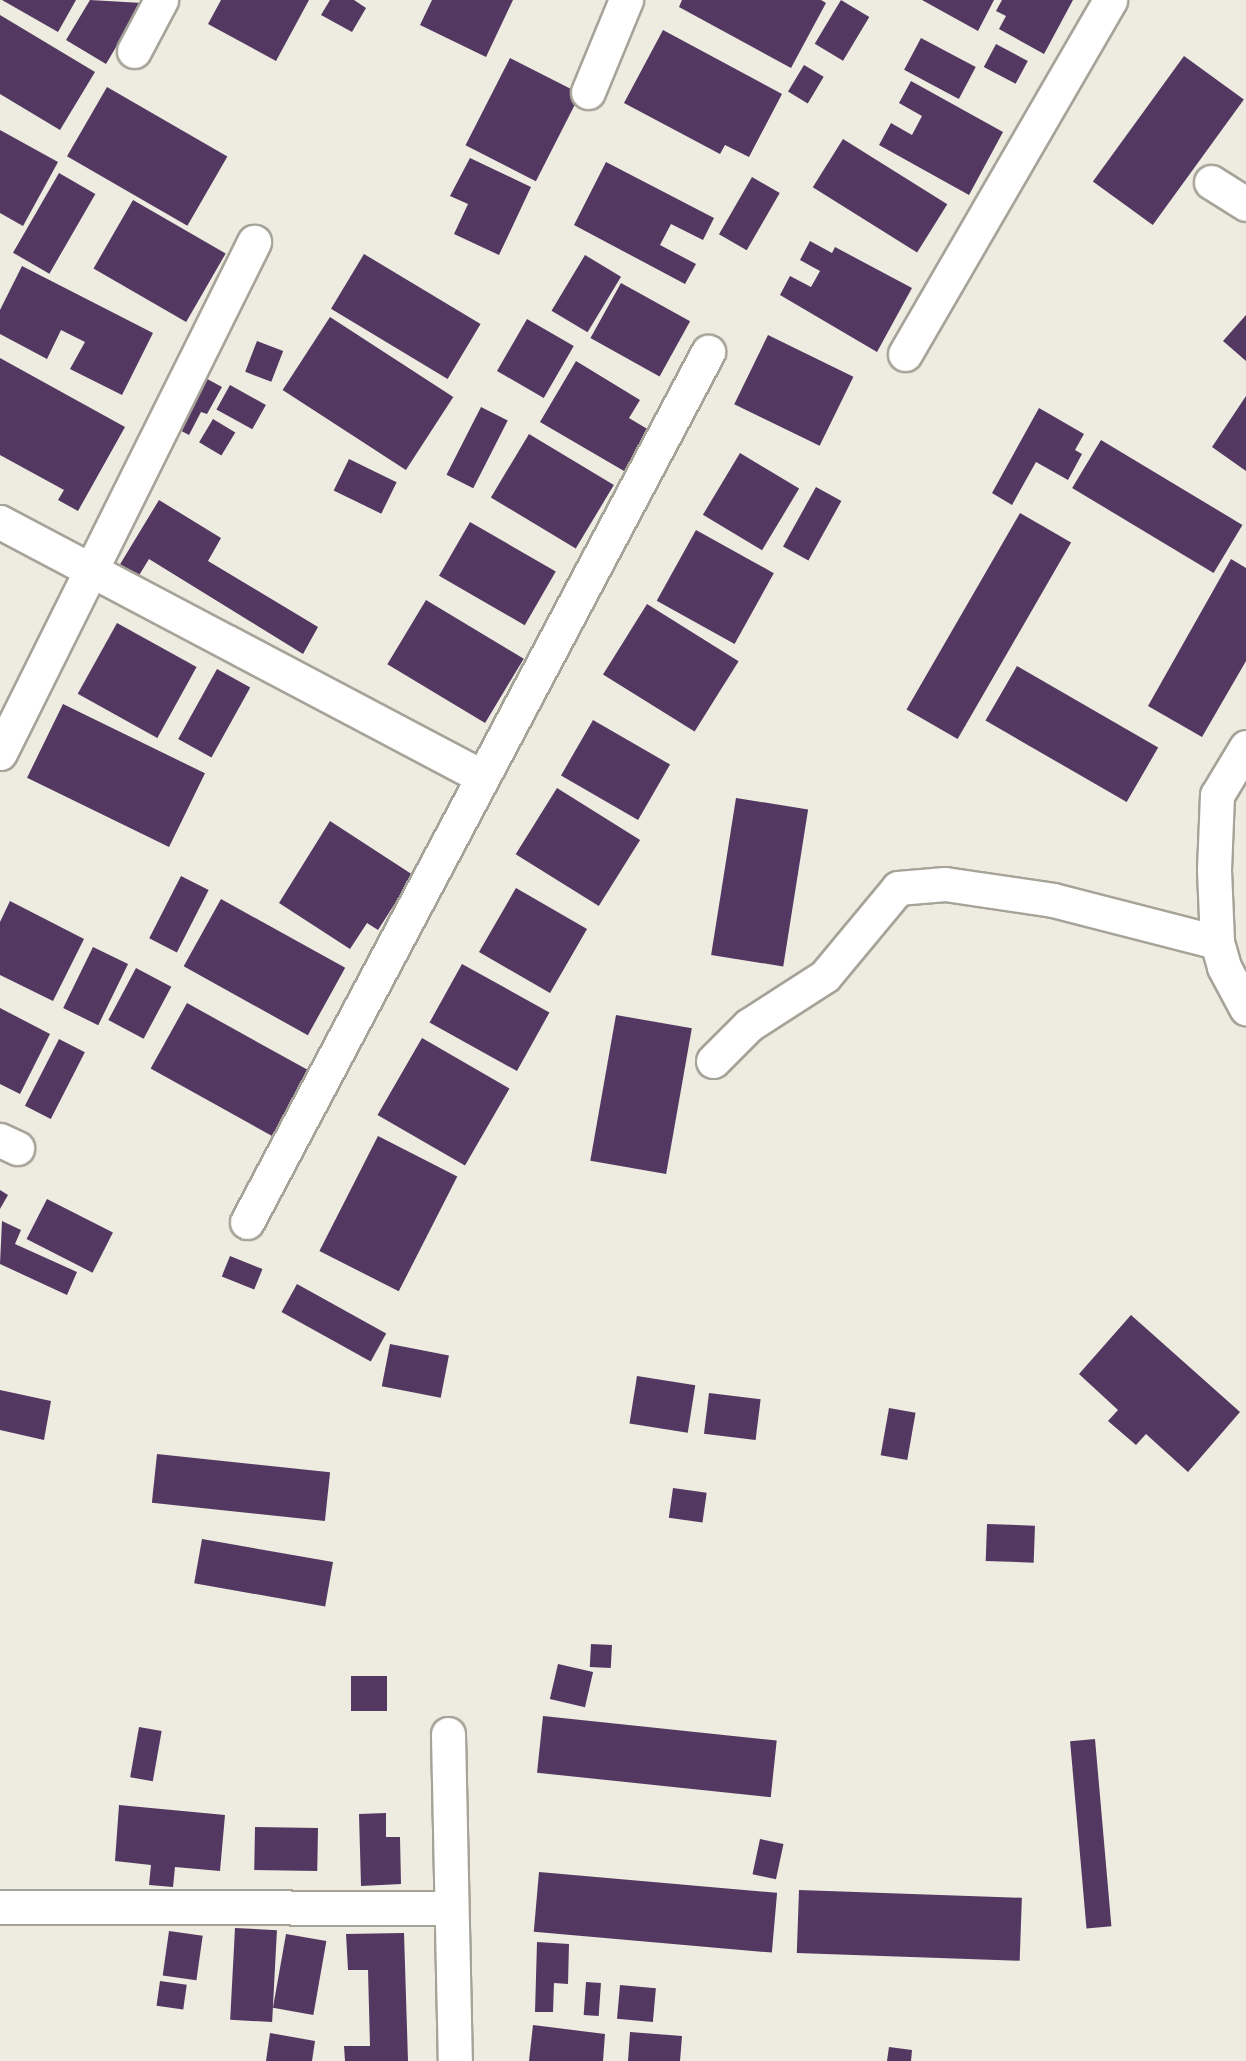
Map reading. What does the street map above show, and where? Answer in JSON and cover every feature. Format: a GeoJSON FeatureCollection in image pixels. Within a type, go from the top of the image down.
{"type":"FeatureCollection","features":[{"type":"Feature","properties":{"kind":"street"},"geometry":{"type":"LineString","coordinates":[[134,51],[161,0]]}},
{"type":"Feature","properties":{"kind":"street"},"geometry":{"type":"LineString","coordinates":[[588,92],[626,0]]}},
{"type":"Feature","properties":{"kind":"street"},"geometry":{"type":"LineString","coordinates":[[905,354],[1110,0]]}},
{"type":"Feature","properties":{"kind":"street"},"geometry":{"type":"LineString","coordinates":[[1211,182],[1246,204]]}},
{"type":"Feature","properties":{"kind":"street"},"geometry":{"type":"LineString","coordinates":[[0,753],[254,242]]}},
{"type":"Feature","properties":{"kind":"street"},"geometry":{"type":"LineString","coordinates":[[247,1222],[481,776],[708,352]]}},
{"type":"Feature","properties":{"kind":"street"},"geometry":{"type":"LineString","coordinates":[[0,522],[90,572],[481,776]]}},
{"type":"Feature","properties":{"kind":"street"},"geometry":{"type":"LineString","coordinates":[[1246,747],[1217,795],[1214,870],[1217,942],[1224,967],[1246,1008]]}},
{"type":"Feature","properties":{"kind":"street"},"geometry":{"type":"LineString","coordinates":[[713,1061],[749,1024],[825,976],[898,888],[945,884],[1053,900],[1217,942]]}},
{"type":"Feature","properties":{"kind":"street"},"geometry":{"type":"LineString","coordinates":[[448,1734],[455,2061]]}},
{"type":"Feature","properties":{"kind":"street"},"geometry":{"type":"LineString","coordinates":[[0,1907],[451,1908]]}},
{"type":"Feature","properties":{"kind":"building"},"geometry":{"type":"Polygon","coordinates":[[[2,0],[76,0],[58,32],[2,0]]]}},
{"type":"Feature","properties":{"kind":"building"},"geometry":{"type":"Polygon","coordinates":[[[90,0],[142,3],[106,64],[66,40],[90,0]]]}},
{"type":"Feature","properties":{"kind":"building"},"geometry":{"type":"Polygon","coordinates":[[[221,0],[309,0],[276,61],[208,24],[221,0]]]}},
{"type":"Feature","properties":{"kind":"building"},"geometry":{"type":"Polygon","coordinates":[[[330,0],[354,0],[366,8],[352,32],[321,15],[330,0]]]}},
{"type":"Feature","properties":{"kind":"building"},"geometry":{"type":"Polygon","coordinates":[[[432,0],[513,0],[486,57],[420,25],[432,0]]]}},
{"type":"Feature","properties":{"kind":"building"},"geometry":{"type":"Polygon","coordinates":[[[682,0],[821,0],[826,3],[791,68],[679,7],[682,0]]]}},
{"type":"Feature","properties":{"kind":"building"},"geometry":{"type":"Polygon","coordinates":[[[841,0],[869,17],[843,61],[815,44],[841,0]]]}},
{"type":"Feature","properties":{"kind":"building"},"geometry":{"type":"Polygon","coordinates":[[[922,0],[994,0],[978,31],[922,0]]]}},
{"type":"Feature","properties":{"kind":"building"},"geometry":{"type":"Polygon","coordinates":[[[1002,0],[1073,0],[1044,54],[999,29],[1006,16],[996,11],[1002,0]]]}},
{"type":"Feature","properties":{"kind":"building"},"geometry":{"type":"Polygon","coordinates":[[[0,15],[95,72],[60,130],[0,94],[0,15]]]}},
{"type":"Feature","properties":{"kind":"building"},"geometry":{"type":"Polygon","coordinates":[[[663,30],[782,94],[749,157],[725,145],[720,154],[624,103],[663,30]]]}},
{"type":"Feature","properties":{"kind":"building"},"geometry":{"type":"Polygon","coordinates":[[[921,38],[976,67],[959,99],[904,70],[921,38]]]}},
{"type":"Feature","properties":{"kind":"building"},"geometry":{"type":"Polygon","coordinates":[[[996,44],[1028,61],[1016,84],[984,67],[996,44]]]}},
{"type":"Feature","properties":{"kind":"building"},"geometry":{"type":"Polygon","coordinates":[[[1184,56],[1244,99],[1153,225],[1093,181],[1184,56]]]}},
{"type":"Feature","properties":{"kind":"building"},"geometry":{"type":"Polygon","coordinates":[[[510,58],[580,94],[536,181],[466,145],[510,58]]]}},
{"type":"Feature","properties":{"kind":"building"},"geometry":{"type":"Polygon","coordinates":[[[804,65],[824,77],[808,103],[788,92],[804,65]]]}},
{"type":"Feature","properties":{"kind":"building"},"geometry":{"type":"Polygon","coordinates":[[[911,81],[1003,132],[969,195],[879,145],[891,123],[912,135],[922,116],[899,103],[911,81]]]}},
{"type":"Feature","properties":{"kind":"building"},"geometry":{"type":"Polygon","coordinates":[[[107,87],[227,156],[187,226],[67,156],[107,87]]]}},
{"type":"Feature","properties":{"kind":"building"},"geometry":{"type":"Polygon","coordinates":[[[0,130],[58,162],[23,226],[0,213],[0,130]]]}},
{"type":"Feature","properties":{"kind":"building"},"geometry":{"type":"Polygon","coordinates":[[[843,139],[947,204],[917,253],[813,187],[843,139]]]}},
{"type":"Feature","properties":{"kind":"building"},"geometry":{"type":"Polygon","coordinates":[[[470,158],[531,187],[499,255],[454,234],[468,204],[450,196],[470,158]]]}},
{"type":"Feature","properties":{"kind":"building"},"geometry":{"type":"Polygon","coordinates":[[[606,162],[714,218],[703,240],[671,224],[660,245],[696,264],[685,284],[574,225],[606,162]]]}},
{"type":"Feature","properties":{"kind":"building"},"geometry":{"type":"Polygon","coordinates":[[[59,173],[95,194],[49,274],[13,253],[59,173]]]}},
{"type":"Feature","properties":{"kind":"building"},"geometry":{"type":"Polygon","coordinates":[[[752,177],[780,193],[747,250],[719,234],[752,177]]]}},
{"type":"Feature","properties":{"kind":"building"},"geometry":{"type":"Polygon","coordinates":[[[133,200],[226,254],[186,322],[94,268],[133,200]]]}},
{"type":"Feature","properties":{"kind":"building"},"geometry":{"type":"Polygon","coordinates":[[[810,241],[832,253],[835,247],[912,288],[877,352],[780,295],[790,276],[811,287],[820,271],[800,260],[810,241]]]}},
{"type":"Feature","properties":{"kind":"building"},"geometry":{"type":"Polygon","coordinates":[[[364,254],[481,324],[448,379],[331,309],[364,254]]]}},
{"type":"Feature","properties":{"kind":"building"},"geometry":{"type":"Polygon","coordinates":[[[585,255],[621,277],[588,332],[552,311],[585,255]]]}},
{"type":"Feature","properties":{"kind":"building"},"geometry":{"type":"Polygon","coordinates":[[[22,266],[153,333],[122,395],[70,369],[85,342],[61,330],[47,359],[0,334],[0,310],[22,266]]]}},
{"type":"Feature","properties":{"kind":"building"},"geometry":{"type":"Polygon","coordinates":[[[621,283],[690,321],[660,376],[590,338],[621,283]]]}},
{"type":"Feature","properties":{"kind":"building"},"geometry":{"type":"Polygon","coordinates":[[[1246,315],[1246,361],[1223,341],[1246,315]]]}},
{"type":"Feature","properties":{"kind":"building"},"geometry":{"type":"Polygon","coordinates":[[[330,317],[453,397],[406,470],[283,390],[330,317]]]}},
{"type":"Feature","properties":{"kind":"building"},"geometry":{"type":"Polygon","coordinates":[[[527,319],[574,346],[544,398],[497,371],[527,319]]]}},
{"type":"Feature","properties":{"kind":"building"},"geometry":{"type":"Polygon","coordinates":[[[768,335],[853,377],[820,446],[734,404],[768,335]]]}},
{"type":"Feature","properties":{"kind":"building"},"geometry":{"type":"Polygon","coordinates":[[[257,341],[283,351],[271,382],[245,372],[257,341]]]}},
{"type":"Feature","properties":{"kind":"building"},"geometry":{"type":"Polygon","coordinates":[[[0,358],[125,427],[78,511],[58,500],[64,490],[0,455],[0,358]]]}},
{"type":"Feature","properties":{"kind":"building"},"geometry":{"type":"Polygon","coordinates":[[[576,361],[640,400],[629,418],[649,430],[624,471],[540,422],[576,361]]]}},
{"type":"Feature","properties":{"kind":"building"},"geometry":{"type":"Polygon","coordinates":[[[200,375],[222,387],[207,414],[201,412],[189,435],[172,426],[200,375]]]}},
{"type":"Feature","properties":{"kind":"building"},"geometry":{"type":"Polygon","coordinates":[[[230,385],[266,405],[252,429],[216,409],[230,385]]]}},
{"type":"Feature","properties":{"kind":"building"},"geometry":{"type":"Polygon","coordinates":[[[1246,396],[1246,471],[1212,447],[1246,396]]]}},
{"type":"Feature","properties":{"kind":"building"},"geometry":{"type":"Polygon","coordinates":[[[481,407],[508,421],[473,488],[446,475],[481,407]]]}},
{"type":"Feature","properties":{"kind":"building"},"geometry":{"type":"Polygon","coordinates":[[[1039,408],[1084,434],[1075,450],[1082,454],[1068,480],[1036,462],[1012,505],[992,493],[1039,408]]]}},
{"type":"Feature","properties":{"kind":"building"},"geometry":{"type":"Polygon","coordinates":[[[213,419],[235,432],[221,456],[199,442],[213,419]]]}},
{"type":"Feature","properties":{"kind":"building"},"geometry":{"type":"Polygon","coordinates":[[[529,434],[614,485],[576,548],[491,497],[529,434]]]}},
{"type":"Feature","properties":{"kind":"building"},"geometry":{"type":"Polygon","coordinates":[[[1101,440],[1242,525],[1214,573],[1072,488],[1101,440]]]}},
{"type":"Feature","properties":{"kind":"building"},"geometry":{"type":"Polygon","coordinates":[[[740,453],[799,489],[762,550],[703,515],[740,453]]]}},
{"type":"Feature","properties":{"kind":"building"},"geometry":{"type":"Polygon","coordinates":[[[349,459],[397,482],[381,514],[334,490],[349,459]]]}},
{"type":"Feature","properties":{"kind":"building"},"geometry":{"type":"Polygon","coordinates":[[[816,487],[841,501],[808,561],[783,546],[816,487]]]}},
{"type":"Feature","properties":{"kind":"building"},"geometry":{"type":"Polygon","coordinates":[[[159,500],[221,538],[208,561],[318,627],[303,654],[149,559],[138,577],[119,566],[159,500]]]}},
{"type":"Feature","properties":{"kind":"building"},"geometry":{"type":"Polygon","coordinates":[[[1020,513],[1071,542],[958,739],[906,710],[1020,513]]]}},
{"type":"Feature","properties":{"kind":"building"},"geometry":{"type":"Polygon","coordinates":[[[470,522],[556,571],[525,625],[439,576],[470,522]]]}},
{"type":"Feature","properties":{"kind":"building"},"geometry":{"type":"Polygon","coordinates":[[[696,530],[774,573],[735,644],[657,601],[696,530]]]}},
{"type":"Feature","properties":{"kind":"building"},"geometry":{"type":"Polygon","coordinates":[[[1231,559],[1246,568],[1246,661],[1202,737],[1148,706],[1231,559]]]}},
{"type":"Feature","properties":{"kind":"building"},"geometry":{"type":"Polygon","coordinates":[[[426,600],[524,659],[485,723],[387,664],[426,600]]]}},
{"type":"Feature","properties":{"kind":"building"},"geometry":{"type":"Polygon","coordinates":[[[647,604],[739,661],[695,732],[603,674],[647,604]]]}},
{"type":"Feature","properties":{"kind":"building"},"geometry":{"type":"Polygon","coordinates":[[[117,623],[197,667],[157,738],[78,694],[117,623]]]}},
{"type":"Feature","properties":{"kind":"building"},"geometry":{"type":"Polygon","coordinates":[[[1017,666],[1158,748],[1127,802],[986,721],[1017,666]]]}},
{"type":"Feature","properties":{"kind":"building"},"geometry":{"type":"Polygon","coordinates":[[[217,669],[250,687],[211,757],[178,739],[217,669]]]}},
{"type":"Feature","properties":{"kind":"building"},"geometry":{"type":"Polygon","coordinates":[[[63,704],[205,773],[169,847],[27,778],[63,704]]]}},
{"type":"Feature","properties":{"kind":"building"},"geometry":{"type":"Polygon","coordinates":[[[593,720],[670,764],[638,820],[561,775],[593,720]]]}},
{"type":"Feature","properties":{"kind":"building"},"geometry":{"type":"Polygon","coordinates":[[[557,788],[640,840],[599,906],[516,854],[557,788]]]}},
{"type":"Feature","properties":{"kind":"building"},"geometry":{"type":"Polygon","coordinates":[[[736,798],[808,809],[783,966],[711,955],[736,798]]]}},
{"type":"Feature","properties":{"kind":"building"},"geometry":{"type":"Polygon","coordinates":[[[330,821],[413,875],[378,930],[367,923],[350,949],[279,903],[330,821]]]}},
{"type":"Feature","properties":{"kind":"building"},"geometry":{"type":"Polygon","coordinates":[[[181,876],[209,890],[177,952],[149,938],[181,876]]]}},
{"type":"Feature","properties":{"kind":"building"},"geometry":{"type":"Polygon","coordinates":[[[516,888],[587,929],[550,993],[479,952],[516,888]]]}},
{"type":"Feature","properties":{"kind":"building"},"geometry":{"type":"Polygon","coordinates":[[[221,899],[345,968],[308,1035],[184,966],[221,899]]]}},
{"type":"Feature","properties":{"kind":"building"},"geometry":{"type":"Polygon","coordinates":[[[10,901],[84,939],[53,1001],[0,975],[0,922],[10,901]]]}},
{"type":"Feature","properties":{"kind":"building"},"geometry":{"type":"Polygon","coordinates":[[[93,947],[128,964],[98,1025],[63,1008],[93,947]]]}},
{"type":"Feature","properties":{"kind":"building"},"geometry":{"type":"Polygon","coordinates":[[[462,964],[549,1012],[517,1071],[430,1023],[462,964]]]}},
{"type":"Feature","properties":{"kind":"building"},"geometry":{"type":"Polygon","coordinates":[[[136,968],[171,987],[144,1039],[108,1020],[136,968]]]}},
{"type":"Feature","properties":{"kind":"building"},"geometry":{"type":"Polygon","coordinates":[[[187,1003],[314,1073],[277,1139],[151,1069],[187,1003]]]}},
{"type":"Feature","properties":{"kind":"building"},"geometry":{"type":"Polygon","coordinates":[[[0,1008],[50,1034],[20,1094],[0,1084],[0,1008]]]}},
{"type":"Feature","properties":{"kind":"building"},"geometry":{"type":"Polygon","coordinates":[[[616,1015],[692,1028],[666,1174],[590,1161],[616,1015]]]}},
{"type":"Feature","properties":{"kind":"building"},"geometry":{"type":"Polygon","coordinates":[[[422,1038],[509,1088],[465,1166],[377,1115],[422,1038]]]}},
{"type":"Feature","properties":{"kind":"building"},"geometry":{"type":"Polygon","coordinates":[[[59,1039],[85,1052],[51,1119],[25,1106],[59,1039]]]}},
{"type":"Feature","properties":{"kind":"building"},"geometry":{"type":"Polygon","coordinates":[[[378,1136],[457,1176],[399,1291],[319,1251],[378,1136]]]}},
{"type":"Feature","properties":{"kind":"building"},"geometry":{"type":"Polygon","coordinates":[[[0,1190],[8,1195],[0,1209],[0,1190]]]}},
{"type":"Feature","properties":{"kind":"building"},"geometry":{"type":"Polygon","coordinates":[[[47,1199],[113,1233],[93,1273],[27,1239],[47,1199]]]}},
{"type":"Feature","properties":{"kind":"building"},"geometry":{"type":"Polygon","coordinates":[[[2,1221],[21,1230],[15,1244],[77,1272],[67,1295],[0,1264],[2,1221]]]}},
{"type":"Feature","properties":{"kind":"building"},"geometry":{"type":"Polygon","coordinates":[[[230,1256],[262,1269],[254,1290],[222,1276],[230,1256]]]}},
{"type":"Feature","properties":{"kind":"building"},"geometry":{"type":"Polygon","coordinates":[[[297,1284],[386,1333],[371,1361],[281,1312],[297,1284]]]}},
{"type":"Feature","properties":{"kind":"building"},"geometry":{"type":"Polygon","coordinates":[[[1131,1315],[1240,1412],[1188,1472],[1146,1434],[1136,1445],[1108,1421],[1118,1410],[1079,1374],[1131,1315]]]}},
{"type":"Feature","properties":{"kind":"building"},"geometry":{"type":"Polygon","coordinates":[[[390,1344],[449,1355],[441,1398],[382,1386],[390,1344]]]}},
{"type":"Feature","properties":{"kind":"building"},"geometry":{"type":"Polygon","coordinates":[[[637,1376],[695,1385],[688,1433],[629,1423],[637,1376]]]}},
{"type":"Feature","properties":{"kind":"building"},"geometry":{"type":"Polygon","coordinates":[[[0,1390],[51,1401],[44,1440],[0,1430],[0,1390]]]}},
{"type":"Feature","properties":{"kind":"building"},"geometry":{"type":"Polygon","coordinates":[[[709,1393],[761,1399],[756,1440],[704,1434],[709,1393]]]}},
{"type":"Feature","properties":{"kind":"building"},"geometry":{"type":"Polygon","coordinates":[[[889,1408],[916,1413],[907,1460],[881,1455],[889,1408]]]}},
{"type":"Feature","properties":{"kind":"building"},"geometry":{"type":"Polygon","coordinates":[[[157,1454],[330,1472],[325,1521],[152,1503],[157,1454]]]}},
{"type":"Feature","properties":{"kind":"building"},"geometry":{"type":"Polygon","coordinates":[[[673,1488],[707,1493],[702,1522],[669,1518],[673,1488]]]}},
{"type":"Feature","properties":{"kind":"building"},"geometry":{"type":"Polygon","coordinates":[[[987,1524],[1035,1526],[1034,1563],[986,1561],[987,1524]]]}},
{"type":"Feature","properties":{"kind":"building"},"geometry":{"type":"Polygon","coordinates":[[[202,1539],[333,1562],[325,1606],[194,1583],[202,1539]]]}},
{"type":"Feature","properties":{"kind":"building"},"geometry":{"type":"Polygon","coordinates":[[[591,1644],[612,1645],[611,1668],[590,1667],[591,1644]]]}},
{"type":"Feature","properties":{"kind":"building"},"geometry":{"type":"Polygon","coordinates":[[[558,1664],[593,1672],[585,1707],[550,1699],[558,1664]]]}},
{"type":"Feature","properties":{"kind":"building"},"geometry":{"type":"Polygon","coordinates":[[[351,1676],[387,1676],[387,1711],[351,1711],[351,1676]]]}},
{"type":"Feature","properties":{"kind":"building"},"geometry":{"type":"Polygon","coordinates":[[[543,1716],[777,1741],[771,1797],[537,1773],[543,1716]]]}},
{"type":"Feature","properties":{"kind":"building"},"geometry":{"type":"Polygon","coordinates":[[[139,1727],[162,1731],[153,1781],[130,1777],[139,1727]]]}},
{"type":"Feature","properties":{"kind":"building"},"geometry":{"type":"Polygon","coordinates":[[[1095,1739],[1111,1926],[1086,1928],[1070,1741],[1095,1739]]]}},
{"type":"Feature","properties":{"kind":"building"},"geometry":{"type":"Polygon","coordinates":[[[119,1805],[225,1815],[220,1871],[175,1867],[173,1887],[149,1885],[151,1865],[115,1861],[119,1805]]]}},
{"type":"Feature","properties":{"kind":"building"},"geometry":{"type":"Polygon","coordinates":[[[386,1813],[386,1837],[400,1837],[401,1884],[361,1886],[359,1814],[386,1813]]]}},
{"type":"Feature","properties":{"kind":"building"},"geometry":{"type":"Polygon","coordinates":[[[255,1827],[318,1828],[317,1871],[254,1870],[255,1827]]]}},
{"type":"Feature","properties":{"kind":"building"},"geometry":{"type":"Polygon","coordinates":[[[760,1839],[783,1844],[776,1879],[753,1874],[760,1839]]]}},
{"type":"Feature","properties":{"kind":"building"},"geometry":{"type":"Polygon","coordinates":[[[539,1872],[777,1893],[772,1953],[534,1932],[539,1872]]]}},
{"type":"Feature","properties":{"kind":"building"},"geometry":{"type":"Polygon","coordinates":[[[799,1890],[1022,1898],[1020,1961],[797,1953],[799,1890]]]}},
{"type":"Feature","properties":{"kind":"building"},"geometry":{"type":"Polygon","coordinates":[[[235,1928],[277,1930],[272,2022],[230,2020],[235,1928]]]}},
{"type":"Feature","properties":{"kind":"building"},"geometry":{"type":"Polygon","coordinates":[[[169,1931],[203,1936],[196,1980],[163,1976],[169,1931]]]}},
{"type":"Feature","properties":{"kind":"building"},"geometry":{"type":"Polygon","coordinates":[[[404,1933],[408,2061],[345,2061],[344,2046],[370,2046],[368,1970],[348,1970],[346,1934],[404,1933]]]}},
{"type":"Feature","properties":{"kind":"building"},"geometry":{"type":"Polygon","coordinates":[[[286,1934],[326,1941],[313,2015],[273,2008],[286,1934]]]}},
{"type":"Feature","properties":{"kind":"building"},"geometry":{"type":"Polygon","coordinates":[[[537,1942],[569,1944],[568,1984],[554,1983],[553,2012],[535,2012],[537,1942]]]}},
{"type":"Feature","properties":{"kind":"building"},"geometry":{"type":"Polygon","coordinates":[[[160,1981],[187,1985],[183,2010],[157,2006],[160,1981]]]}},
{"type":"Feature","properties":{"kind":"building"},"geometry":{"type":"Polygon","coordinates":[[[586,1982],[601,1983],[599,2016],[584,2015],[586,1982]]]}},
{"type":"Feature","properties":{"kind":"building"},"geometry":{"type":"Polygon","coordinates":[[[620,1985],[656,1988],[653,2022],[617,2019],[620,1985]]]}},
{"type":"Feature","properties":{"kind":"building"},"geometry":{"type":"Polygon","coordinates":[[[533,2025],[605,2034],[603,2061],[529,2061],[533,2025]]]}},
{"type":"Feature","properties":{"kind":"building"},"geometry":{"type":"Polygon","coordinates":[[[630,2032],[682,2036],[680,2061],[628,2061],[630,2032]]]}},
{"type":"Feature","properties":{"kind":"building"},"geometry":{"type":"Polygon","coordinates":[[[270,2033],[315,2041],[312,2061],[266,2061],[270,2033]]]}},
{"type":"Feature","properties":{"kind":"building"},"geometry":{"type":"Polygon","coordinates":[[[889,2047],[912,2050],[911,2061],[887,2061],[889,2047]]]}}]}
